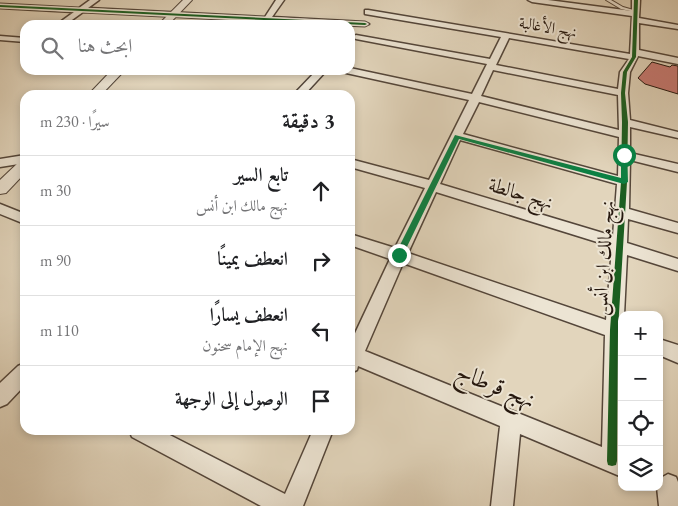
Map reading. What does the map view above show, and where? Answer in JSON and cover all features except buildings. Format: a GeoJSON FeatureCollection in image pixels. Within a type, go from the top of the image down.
{"type":"FeatureCollection","features":[{"type":"Feature","properties":{"kind":"street"},"geometry":{"type":"LineString","coordinates":[[2,6],[15,0]]}},
{"type":"Feature","properties":{"kind":"street"},"geometry":{"type":"LineString","coordinates":[[67,20],[96,0]]}},
{"type":"Feature","properties":{"kind":"street"},"geometry":{"type":"LineString","coordinates":[[168,20],[188,0]]}},
{"type":"Feature","properties":{"kind":"street"},"geometry":{"type":"LineString","coordinates":[[266,20],[280,0]]}},
{"type":"Feature","properties":{"kind":"street"},"geometry":{"type":"LineString","coordinates":[[532,0],[636,15],[678,27]]}},
{"type":"Feature","properties":{"kind":"street","name":"نهج مالك ابن أنس"},"geometry":{"type":"LineString","coordinates":[[618,311],[624,182],[625,128],[623,93],[625,72],[634,55],[636,0]]}},
{"type":"Feature","properties":{"kind":"street"},"geometry":{"type":"LineString","coordinates":[[2,6],[239,20]]}},
{"type":"Feature","properties":{"kind":"street","name":"نهج الأغالبة"},"geometry":{"type":"LineString","coordinates":[[365,24],[368,9],[506,35],[678,61]]}},
{"type":"Feature","properties":{"kind":"street"},"geometry":{"type":"LineString","coordinates":[[355,24],[365,24]]}},
{"type":"Feature","properties":{"kind":"street"},"geometry":{"type":"LineString","coordinates":[[355,37],[365,24]]}},
{"type":"Feature","properties":{"kind":"street"},"geometry":{"type":"LineString","coordinates":[[355,349],[506,35]]}},
{"type":"Feature","properties":{"kind":"street"},"geometry":{"type":"LineString","coordinates":[[0,38],[20,40]]}},
{"type":"Feature","properties":{"kind":"street"},"geometry":{"type":"LineString","coordinates":[[355,40],[491,65],[623,93]]}},
{"type":"Feature","properties":{"kind":"street"},"geometry":{"type":"LineString","coordinates":[[355,72],[625,128],[678,135]]}},
{"type":"Feature","properties":{"kind":"street"},"geometry":{"type":"LineString","coordinates":[[101,90],[114,75]]}},
{"type":"Feature","properties":{"kind":"street"},"geometry":{"type":"LineString","coordinates":[[303,90],[317,75]]}},
{"type":"Feature","properties":{"kind":"street"},"geometry":{"type":"LineString","coordinates":[[457,136],[624,182]]}},
{"type":"Feature","properties":{"kind":"street"},"geometry":{"type":"LineString","coordinates":[[624,155],[678,168]]}},
{"type":"Feature","properties":{"kind":"street"},"geometry":{"type":"LineString","coordinates":[[0,163],[20,160]]}},
{"type":"Feature","properties":{"kind":"street","name":"نهج جالطة"},"geometry":{"type":"LineString","coordinates":[[355,164],[615,242],[620,247],[678,266]]}},
{"type":"Feature","properties":{"kind":"street"},"geometry":{"type":"LineString","coordinates":[[0,189],[20,169]]}},
{"type":"Feature","properties":{"kind":"street"},"geometry":{"type":"LineString","coordinates":[[0,209],[20,217]]}},
{"type":"Feature","properties":{"kind":"street"},"geometry":{"type":"LineString","coordinates":[[622,212],[678,228]]}},
{"type":"Feature","properties":{"kind":"street"},"geometry":{"type":"LineString","coordinates":[[355,241],[618,332]]}},
{"type":"Feature","properties":{"kind":"street","name":"نهج مالك ابن أنس"},"geometry":{"type":"LineString","coordinates":[[617,463],[618,332]]}},
{"type":"Feature","properties":{"kind":"street"},"geometry":{"type":"LineString","coordinates":[[663,348],[678,354]]}},
{"type":"Feature","properties":{"kind":"street","name":"نهج قرطاج"},"geometry":{"type":"LineString","coordinates":[[355,360],[617,463]]}},
{"type":"Feature","properties":{"kind":"street"},"geometry":{"type":"LineString","coordinates":[[0,397],[20,377]]}},
{"type":"Feature","properties":{"kind":"street"},"geometry":{"type":"LineString","coordinates":[[502,506],[511,420]]}},
{"type":"Feature","properties":{"kind":"street"},"geometry":{"type":"LineString","coordinates":[[149,435],[284,506]]}},
{"type":"Feature","properties":{"kind":"street"},"geometry":{"type":"LineString","coordinates":[[292,506],[321,435]]}},
{"type":"Feature","properties":{"kind":"lane"},"geometry":{"type":"LineString","coordinates":[[608,0],[636,15]]}},
{"type":"Feature","properties":{"kind":"cycle path"},"geometry":{"type":"LineString","coordinates":[[612,461],[614,330],[624,182],[625,122],[623,93],[625,72],[634,57],[636,0]]}},
{"type":"Feature","properties":{"kind":"cycle path"},"geometry":{"type":"LineString","coordinates":[[0,6],[284,20]]}},
{"type":"Feature","properties":{"kind":"cycle path"},"geometry":{"type":"LineString","coordinates":[[355,24],[365,24]]}},
{"type":"Feature","properties":{"kind":"route"},"geometry":{"type":"LineString","coordinates":[[399,255],[457,136],[624,182],[624,155]]}}]}
